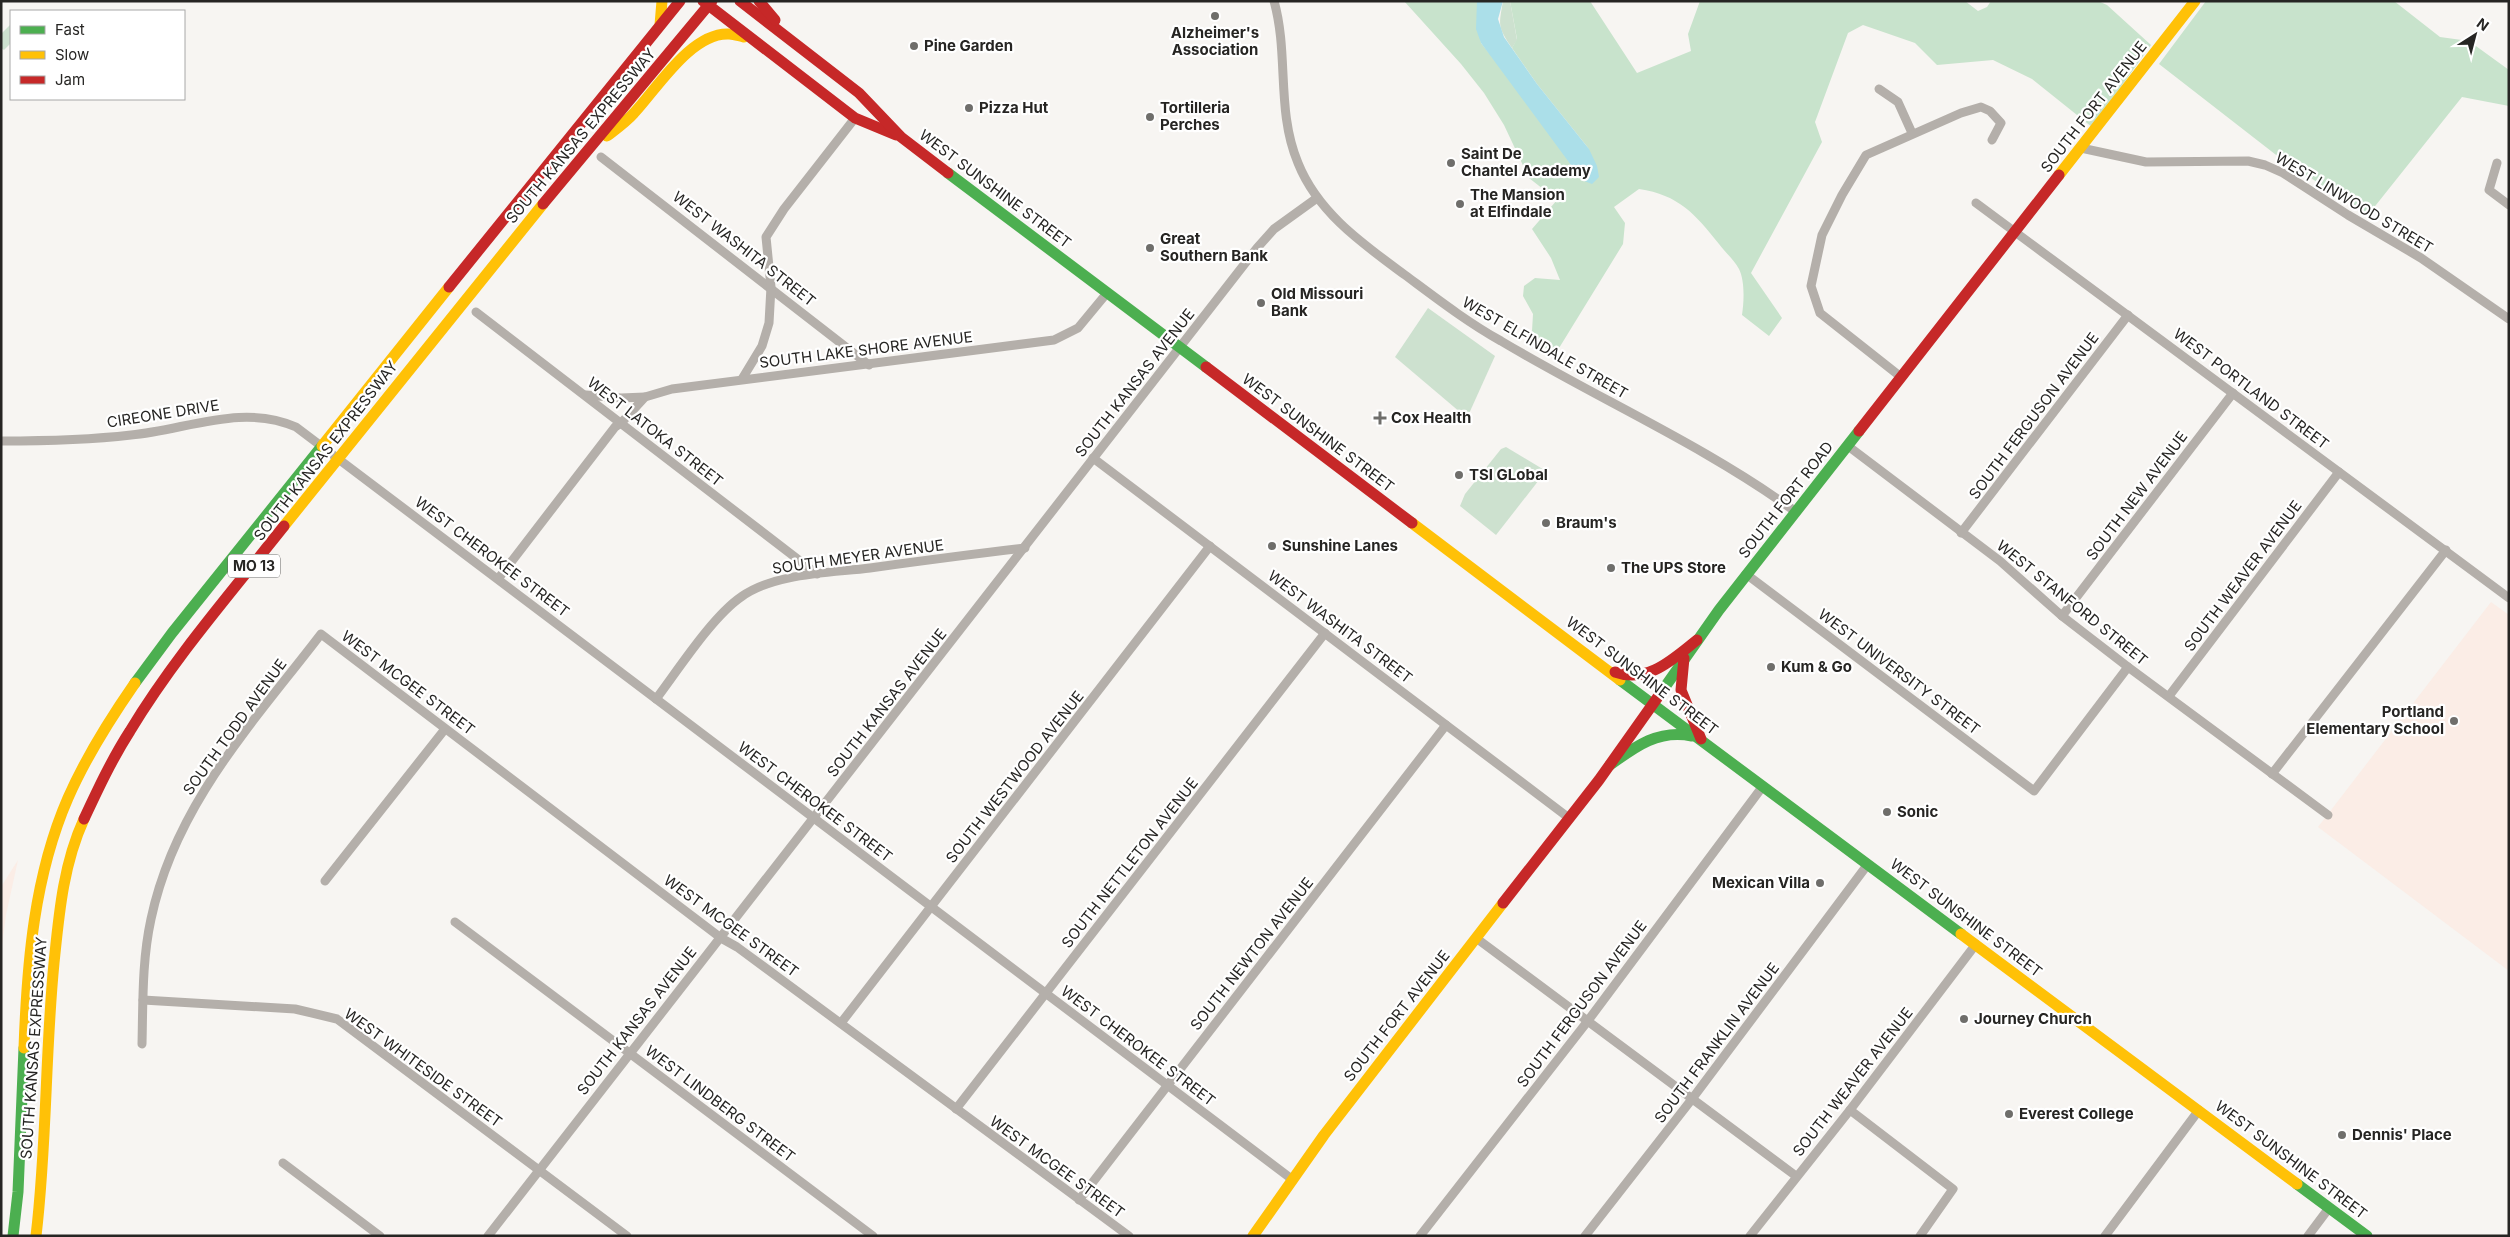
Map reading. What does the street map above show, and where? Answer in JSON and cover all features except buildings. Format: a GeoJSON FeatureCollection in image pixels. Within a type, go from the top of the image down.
{"type":"FeatureCollection","features":[{"type":"Feature","properties":{"kind":"main road"},"geometry":{"type":"LineString","coordinates":[[659,28],[663,10],[662,1]]}},
{"type":"Feature","properties":{"kind":"main road","name":"SOUTH KANSAS EXPRESSWAY"},"geometry":{"type":"LineString","coordinates":[[13,1236],[18,1188],[29,952],[41,884],[52,843],[90,752],[121,702],[322,445],[680,1]]}},
{"type":"Feature","properties":{"kind":"main road","name":"WEST SUNSHINE STREET"},"geometry":{"type":"LineString","coordinates":[[740,1],[859,93],[901,137],[1596,662],[2368,1236]]}},
{"type":"Feature","properties":{"kind":"main road"},"geometry":{"type":"LineString","coordinates":[[759,1],[779,24],[859,93]]}},
{"type":"Feature","properties":{"kind":"main road","name":"SOUTH FORT AVENUE"},"geometry":{"type":"LineString","coordinates":[[2016,231],[2195,1]]}},
{"type":"Feature","properties":{"kind":"main road","name":"SOUTH KANSAS EXPRESSWAY"},"geometry":{"type":"LineString","coordinates":[[36,1236],[42,1158],[49,999],[57,927],[66,873],[86,813],[109,763],[140,711],[338,457],[708,3]]}},
{"type":"Feature","properties":{"kind":"main road","name":"WEST SUNSHINE STREET"},"geometry":{"type":"LineString","coordinates":[[708,3],[753,41],[855,118],[901,137]]}},
{"type":"Feature","properties":{"kind":"main road"},"geometry":{"type":"LineString","coordinates":[[585,153],[634,114],[680,60],[702,42],[712,36],[726,33],[740,35],[753,41]]}},
{"type":"Feature","properties":{"kind":"main road","name":"SOUTH FORT ROAD"},"geometry":{"type":"LineString","coordinates":[[1569,818],[1746,574],[2016,231]]}},
{"type":"Feature","properties":{"kind":"main road"},"geometry":{"type":"LineString","coordinates":[[1596,662],[1624,677],[1641,675],[1665,664],[1697,640]]}},
{"type":"Feature","properties":{"kind":"main road"},"geometry":{"type":"LineString","coordinates":[[1684,658],[1681,690],[1701,739]]}},
{"type":"Feature","properties":{"kind":"main road"},"geometry":{"type":"LineString","coordinates":[[1610,764],[1631,748],[1658,735],[1679,732],[1701,739]]}},
{"type":"Feature","properties":{"kind":"main road","name":"SOUTH FORT AVENUE"},"geometry":{"type":"LineString","coordinates":[[1253,1236],[1293,1180],[1569,818]]}},
{"type":"Feature","properties":{"kind":"street","name":"WEST ELFINDALE STREET"},"geometry":{"type":"LineString","coordinates":[[1274,1],[1281,38],[1284,93],[1289,134],[1298,163],[1317,198],[1357,238],[1483,330],[1742,476],[1796,512]]}},
{"type":"Feature","properties":{"kind":"street"},"geometry":{"type":"LineString","coordinates":[[1879,89],[1898,102],[1912,133]]}},
{"type":"Feature","properties":{"kind":"street"},"geometry":{"type":"LineString","coordinates":[[1902,377],[1820,313],[1812,286],[1822,236],[1842,195],[1866,155],[1912,133],[1958,114],[1981,107],[1990,111],[2001,123],[1992,140]]}},
{"type":"Feature","properties":{"kind":"street"},"geometry":{"type":"LineString","coordinates":[[742,379],[765,338],[769,323],[771,288],[766,237],[784,208],[855,118]]}},
{"type":"Feature","properties":{"kind":"street","name":"WEST LINWOOD STREET"},"geometry":{"type":"LineString","coordinates":[[2081,148],[2146,162],[2248,161],[2266,165],[2283,173],[2348,215],[2421,258],[2509,319]]}},
{"type":"Feature","properties":{"kind":"street","name":"WEST WASHITA STREET"},"geometry":{"type":"LineString","coordinates":[[600,157],[869,365]]}},
{"type":"Feature","properties":{"kind":"street"},"geometry":{"type":"LineString","coordinates":[[2497,163],[2489,190],[2509,205]]}},
{"type":"Feature","properties":{"kind":"street","name":"SOUTH KANSAS AVENUE"},"geometry":{"type":"LineString","coordinates":[[488,1236],[1267,237],[1317,198]]}},
{"type":"Feature","properties":{"kind":"street","name":"WEST PORTLAND STREET"},"geometry":{"type":"LineString","coordinates":[[1976,203],[2509,598]]}},
{"type":"Feature","properties":{"kind":"street","name":"SOUTH LAKE SHORE AVENUE"},"geometry":{"type":"LineString","coordinates":[[585,395],[621,398],[645,396],[672,389],[742,379],[869,365],[1060,338],[1083,323],[1107,293]]}},
{"type":"Feature","properties":{"kind":"street","name":"WEST LATOKA STREET"},"geometry":{"type":"LineString","coordinates":[[476,312],[622,422],[817,574]]}},
{"type":"Feature","properties":{"kind":"street","name":"SOUTH FERGUSON AVENUE"},"geometry":{"type":"LineString","coordinates":[[1962,533],[2128,315]]}},
{"type":"Feature","properties":{"kind":"street","name":"SOUTH NEW AVENUE"},"geometry":{"type":"LineString","coordinates":[[2062,616],[2233,393]]}},
{"type":"Feature","properties":{"kind":"street"},"geometry":{"type":"LineString","coordinates":[[498,578],[615,426],[622,422],[645,396]]}},
{"type":"Feature","properties":{"kind":"street","name":"CIREONE DRIVE"},"geometry":{"type":"LineString","coordinates":[[1,441],[50,441],[133,435],[215,420],[258,417],[283,422],[322,445]]}},
{"type":"Feature","properties":{"kind":"street","name":"WEST CHEROKEE STREET"},"geometry":{"type":"LineString","coordinates":[[322,445],[1293,1180]]}},
{"type":"Feature","properties":{"kind":"street","name":"WEST STANFORD STREET"},"geometry":{"type":"LineString","coordinates":[[1848,446],[2014,572],[2062,616],[2128,667],[2328,815]]}},
{"type":"Feature","properties":{"kind":"street","name":"WEST WASHITA STREET"},"geometry":{"type":"LineString","coordinates":[[1093,458],[1569,818]]}},
{"type":"Feature","properties":{"kind":"street","name":"SOUTH WEAVER AVENUE"},"geometry":{"type":"LineString","coordinates":[[2169,696],[2339,472]]}},
{"type":"Feature","properties":{"kind":"street","name":"SOUTH WESTWOOD AVENUE"},"geometry":{"type":"LineString","coordinates":[[841,1023],[1210,546]]}},
{"type":"Feature","properties":{"kind":"street","name":"SOUTH MEYER AVENUE"},"geometry":{"type":"LineString","coordinates":[[656,699],[717,619],[739,598],[755,588],[773,582],[817,574],[1025,548]]}},
{"type":"Feature","properties":{"kind":"street"},"geometry":{"type":"LineString","coordinates":[[2272,774],[2446,550]]}},
{"type":"Feature","properties":{"kind":"street","name":"WEST UNIVERSITY STREET"},"geometry":{"type":"LineString","coordinates":[[1746,574],[2034,791],[2128,667]]}},
{"type":"Feature","properties":{"kind":"street","name":"SOUTH NETTLETON AVENUE"},"geometry":{"type":"LineString","coordinates":[[956,1109],[1325,633]]}},
{"type":"Feature","properties":{"kind":"street","name":"WEST MCGEE STREET"},"geometry":{"type":"LineString","coordinates":[[321,634],[721,938],[737,947],[1129,1236]]}},
{"type":"Feature","properties":{"kind":"street","name":"SOUTH TODD AVENUE"},"geometry":{"type":"LineString","coordinates":[[142,1044],[146,952],[155,903],[166,868],[189,815],[224,760],[321,634]]}},
{"type":"Feature","properties":{"kind":"street","name":"SOUTH NEWTON AVENUE"},"geometry":{"type":"LineString","coordinates":[[1079,1200],[1446,725]]}},
{"type":"Feature","properties":{"kind":"street"},"geometry":{"type":"LineString","coordinates":[[325,880],[445,729]]}},
{"type":"Feature","properties":{"kind":"street","name":"SOUTH FERGUSON AVENUE"},"geometry":{"type":"LineString","coordinates":[[1420,1236],[1587,1022],[1763,786]]}},
{"type":"Feature","properties":{"kind":"street","name":"SOUTH FRANKLIN AVENUE"},"geometry":{"type":"LineString","coordinates":[[1585,1236],[1692,1099],[1868,864]]}},
{"type":"Feature","properties":{"kind":"street","name":"WEST LINDBERG STREET"},"geometry":{"type":"LineString","coordinates":[[455,922],[873,1236]]}},
{"type":"Feature","properties":{"kind":"street"},"geometry":{"type":"LineString","coordinates":[[1476,938],[1796,1176]]}},
{"type":"Feature","properties":{"kind":"street","name":"SOUTH WEAVER AVENUE"},"geometry":{"type":"LineString","coordinates":[[1750,1236],[1850,1110],[1976,944]]}},
{"type":"Feature","properties":{"kind":"street","name":"WEST WHITESIDE STREET"},"geometry":{"type":"LineString","coordinates":[[143,1000],[295,1009],[337,1019],[627,1236]]}},
{"type":"Feature","properties":{"kind":"street"},"geometry":{"type":"LineString","coordinates":[[1850,1110],[1954,1188],[1920,1236]]}},
{"type":"Feature","properties":{"kind":"street"},"geometry":{"type":"LineString","coordinates":[[2105,1236],[2199,1110]]}},
{"type":"Feature","properties":{"kind":"street"},"geometry":{"type":"LineString","coordinates":[[284,1163],[380,1236]]}},
{"type":"Feature","properties":{"kind":"street"},"geometry":{"type":"LineString","coordinates":[[2308,1236],[2329,1208]]}},
{"type":"Feature","properties":{"kind":"shaded area","name":"Portland Elementary School"},"geometry":{"type":"Polygon","coordinates":[[[2491,602],[2509,615],[2509,971],[2318,827],[2491,602]]]}},
{"type":"Feature","properties":{"kind":"shaded area"},"geometry":{"type":"Polygon","coordinates":[[[18,860],[6,915],[1,953],[1,887],[18,860]]]}},
{"type":"Feature","properties":{"kind":"green space"},"geometry":{"type":"Polygon","coordinates":[[[1404,1],[1477,1],[1481,43],[1498,64],[1589,149],[1537,84],[1512,48],[1517,39],[1510,1],[1590,1],[1637,73],[1691,51],[1688,34],[1700,1],[1965,1],[1978,11],[1987,7],[1991,1],[2098,1],[2107,5],[2151,45],[2092,127],[2032,79],[1993,60],[1937,65],[1915,43],[1863,25],[1848,33],[1815,122],[1822,142],[1751,273],[1782,318],[1769,336],[1742,315],[1744,298],[1739,269],[1702,224],[1676,201],[1639,189],[1614,207],[1625,223],[1623,244],[1556,353],[1538,344],[1532,331],[1533,314],[1523,296],[1524,286],[1535,278],[1560,280],[1551,258],[1532,229],[1557,200],[1529,178],[1504,125],[1484,93],[1461,64],[1404,1]]]}},
{"type":"Feature","properties":{"kind":"green space"},"geometry":{"type":"Polygon","coordinates":[[[1503,1],[1510,1],[1517,40],[1512,48],[1500,25],[1503,1]]]}},
{"type":"Feature","properties":{"kind":"green space"},"geometry":{"type":"Polygon","coordinates":[[[2206,1],[2394,1],[2440,37],[2469,41],[2509,70],[2509,106],[2462,97],[2368,215],[2280,158],[2159,64],[2206,1]]]}},
{"type":"Feature","properties":{"kind":"green space"},"geometry":{"type":"Polygon","coordinates":[[[10,25],[10,44],[4,50],[1,48],[1,34],[10,25]]]}},
{"type":"Feature","properties":{"kind":"green space"},"geometry":{"type":"Polygon","coordinates":[[[1428,308],[1495,356],[1467,418],[1395,357],[1428,308]]]}},
{"type":"Feature","properties":{"kind":"green space"},"geometry":{"type":"Polygon","coordinates":[[[1506,447],[1546,471],[1496,535],[1460,506],[1465,494],[1501,449],[1506,447]]]}},
{"type":"Feature","properties":{"kind":"water"},"geometry":{"type":"Polygon","coordinates":[[[1477,1],[1503,1],[1498,19],[1504,37],[1537,84],[1589,149],[1597,166],[1599,177],[1592,184],[1582,180],[1481,43],[1476,29],[1477,1]]]}},
{"type":"Feature","properties":{"kind":"traffic: fast"},"geometry":{"type":"LineString","coordinates":[[948,173],[1206,367]]}},
{"type":"Feature","properties":{"kind":"traffic: fast"},"geometry":{"type":"LineString","coordinates":[[1660,694],[1719,610],[1859,431]]}},
{"type":"Feature","properties":{"kind":"traffic: fast"},"geometry":{"type":"LineString","coordinates":[[135,683],[172,633],[322,446]]}},
{"type":"Feature","properties":{"kind":"traffic: fast"},"geometry":{"type":"LineString","coordinates":[[1620,680],[1961,934]]}},
{"type":"Feature","properties":{"kind":"traffic: fast"},"geometry":{"type":"LineString","coordinates":[[1610,765],[1629,751],[1658,737],[1680,734],[1692,736]]}},
{"type":"Feature","properties":{"kind":"traffic: fast"},"geometry":{"type":"LineString","coordinates":[[13,1236],[18,1192],[24,1048]]}},
{"type":"Feature","properties":{"kind":"traffic: fast"},"geometry":{"type":"LineString","coordinates":[[2297,1184],[2367,1236]]}},
{"type":"Feature","properties":{"kind":"traffic: slow"},"geometry":{"type":"LineString","coordinates":[[660,25],[662,1]]}},
{"type":"Feature","properties":{"kind":"traffic: slow"},"geometry":{"type":"LineString","coordinates":[[2059,175],[2195,1]]}},
{"type":"Feature","properties":{"kind":"traffic: slow"},"geometry":{"type":"LineString","coordinates":[[607,136],[631,116],[676,64],[701,42],[715,36],[729,34],[744,37]]}},
{"type":"Feature","properties":{"kind":"traffic: slow"},"geometry":{"type":"LineString","coordinates":[[284,526],[543,204]]}},
{"type":"Feature","properties":{"kind":"traffic: slow"},"geometry":{"type":"LineString","coordinates":[[322,446],[449,287]]}},
{"type":"Feature","properties":{"kind":"traffic: slow"},"geometry":{"type":"LineString","coordinates":[[1412,523],[1620,680]]}},
{"type":"Feature","properties":{"kind":"traffic: slow"},"geometry":{"type":"LineString","coordinates":[[24,1048],[27,984],[34,920],[47,858],[56,828],[83,768],[135,683]]}},
{"type":"Feature","properties":{"kind":"traffic: slow"},"geometry":{"type":"LineString","coordinates":[[36,1236],[40,1202],[51,997],[58,926],[71,854],[84,819]]}},
{"type":"Feature","properties":{"kind":"traffic: slow"},"geometry":{"type":"LineString","coordinates":[[1253,1236],[1324,1135],[1503,903]]}},
{"type":"Feature","properties":{"kind":"traffic: slow"},"geometry":{"type":"LineString","coordinates":[[1961,934],[2297,1184]]}},
{"type":"Feature","properties":{"kind":"traffic: jam"},"geometry":{"type":"LineString","coordinates":[[449,287],[680,1]]}},
{"type":"Feature","properties":{"kind":"traffic: jam"},"geometry":{"type":"LineString","coordinates":[[703,1],[855,118],[896,135]]}},
{"type":"Feature","properties":{"kind":"traffic: jam"},"geometry":{"type":"LineString","coordinates":[[543,204],[712,1]]}},
{"type":"Feature","properties":{"kind":"traffic: jam"},"geometry":{"type":"LineString","coordinates":[[740,1],[859,93],[901,137],[948,173]]}},
{"type":"Feature","properties":{"kind":"traffic: jam"},"geometry":{"type":"LineString","coordinates":[[759,1],[775,20]]}},
{"type":"Feature","properties":{"kind":"traffic: jam"},"geometry":{"type":"LineString","coordinates":[[1859,431],[2059,175]]}},
{"type":"Feature","properties":{"kind":"traffic: jam"},"geometry":{"type":"LineString","coordinates":[[1206,367],[1412,523]]}},
{"type":"Feature","properties":{"kind":"traffic: jam"},"geometry":{"type":"LineString","coordinates":[[84,819],[117,752],[147,704],[204,626],[284,526]]}},
{"type":"Feature","properties":{"kind":"traffic: jam"},"geometry":{"type":"LineString","coordinates":[[1615,672],[1627,675],[1649,672],[1669,662],[1697,640]]}},
{"type":"Feature","properties":{"kind":"traffic: jam"},"geometry":{"type":"LineString","coordinates":[[1684,658],[1681,690],[1701,739]]}},
{"type":"Feature","properties":{"kind":"traffic: jam"},"geometry":{"type":"LineString","coordinates":[[1503,903],[1599,780],[1660,694]]}},
{"type":"Feature","properties":{"kind":"place","name":"Alzheimer's Association"},"geometry":{"type":"Point","coordinates":[1215,16]}},
{"type":"Feature","properties":{"kind":"place","name":"Pine Garden"},"geometry":{"type":"Point","coordinates":[914,46]}},
{"type":"Feature","properties":{"kind":"place","name":"Pizza Hut"},"geometry":{"type":"Point","coordinates":[969,108]}},
{"type":"Feature","properties":{"kind":"place","name":"Tortilleria Perches"},"geometry":{"type":"Point","coordinates":[1150,117]}},
{"type":"Feature","properties":{"kind":"place","name":"Saint De Chantel Academy"},"geometry":{"type":"Point","coordinates":[1451,163]}},
{"type":"Feature","properties":{"kind":"place","name":"The Mansion at Elfindale"},"geometry":{"type":"Point","coordinates":[1460,204]}},
{"type":"Feature","properties":{"kind":"place","name":"Great Southern Bank"},"geometry":{"type":"Point","coordinates":[1150,248]}},
{"type":"Feature","properties":{"kind":"place","name":"Old Missouri Bank"},"geometry":{"type":"Point","coordinates":[1261,303]}},
{"type":"Feature","properties":{"kind":"place","name":"Cox Health"},"geometry":{"type":"Point","coordinates":[1380,418]}},
{"type":"Feature","properties":{"kind":"place","name":"TSI GLobal"},"geometry":{"type":"Point","coordinates":[1459,475]}},
{"type":"Feature","properties":{"kind":"place","name":"Braum's"},"geometry":{"type":"Point","coordinates":[1546,523]}},
{"type":"Feature","properties":{"kind":"place","name":"Sunshine Lanes"},"geometry":{"type":"Point","coordinates":[1272,546]}},
{"type":"Feature","properties":{"kind":"place","name":"The UPS Store"},"geometry":{"type":"Point","coordinates":[1611,568]}},
{"type":"Feature","properties":{"kind":"place","name":"Kum & Go"},"geometry":{"type":"Point","coordinates":[1771,667]}},
{"type":"Feature","properties":{"kind":"place","name":"Portland Elementary School"},"geometry":{"type":"Point","coordinates":[2454,721]}},
{"type":"Feature","properties":{"kind":"place","name":"Sonic"},"geometry":{"type":"Point","coordinates":[1887,812]}},
{"type":"Feature","properties":{"kind":"place","name":"Mexican Villa"},"geometry":{"type":"Point","coordinates":[1820,883]}},
{"type":"Feature","properties":{"kind":"place","name":"Journey Church"},"geometry":{"type":"Point","coordinates":[1964,1019]}},
{"type":"Feature","properties":{"kind":"place","name":"Everest College"},"geometry":{"type":"Point","coordinates":[2009,1114]}},
{"type":"Feature","properties":{"kind":"place","name":"Dennis' Place"},"geometry":{"type":"Point","coordinates":[2342,1135]}}]}
